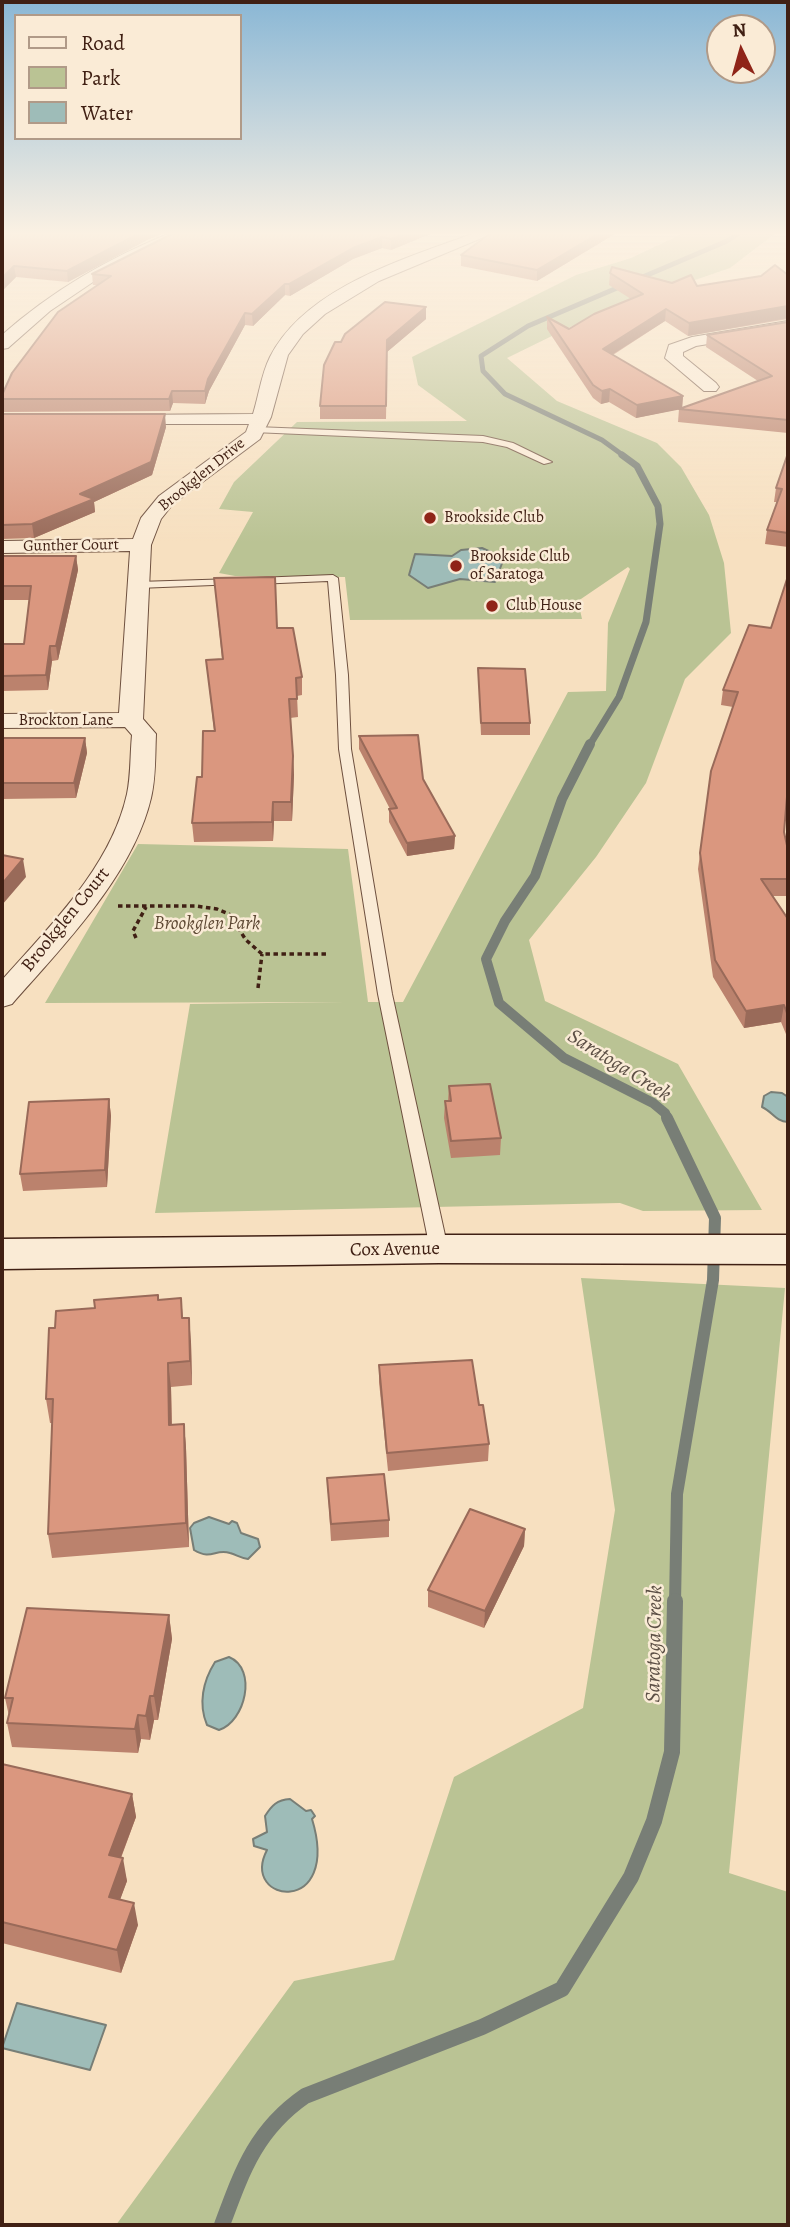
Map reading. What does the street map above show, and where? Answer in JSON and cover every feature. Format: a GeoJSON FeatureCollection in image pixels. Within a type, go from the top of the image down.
{"type":"FeatureCollection","features":[{"type":"Feature","properties":{"kind":"main road","name":"Cox Avenue"},"geometry":{"type":"LineString","coordinates":[[2,1254],[439,1249],[788,1250]]}},
{"type":"Feature","properties":{"kind":"street","name":"Brookglen Drive"},"geometry":{"type":"LineString","coordinates":[[131,720],[141,545],[151,518],[166,500],[258,425],[272,371],[294,336]]}},
{"type":"Feature","properties":{"kind":"street"},"geometry":{"type":"LineString","coordinates":[[710,387],[674,358],[675,349],[692,342],[728,336]]}},
{"type":"Feature","properties":{"kind":"street"},"geometry":{"type":"LineString","coordinates":[[108,419],[258,425]]}},
{"type":"Feature","properties":{"kind":"street","name":"Gunther Court"},"geometry":{"type":"LineString","coordinates":[[2,547],[141,545]]}},
{"type":"Feature","properties":{"kind":"street","name":"Brockton Lane"},"geometry":{"type":"LineString","coordinates":[[2,721],[131,720]]}},
{"type":"Feature","properties":{"kind":"street","name":"Brookglen Court"},"geometry":{"type":"LineString","coordinates":[[2,998],[109,868],[138,802],[144,734],[131,720]]}},
{"type":"Feature","properties":{"kind":"lane"},"geometry":{"type":"LineString","coordinates":[[258,425],[483,439],[510,445],[547,461]]}},
{"type":"Feature","properties":{"kind":"lane"},"geometry":{"type":"LineString","coordinates":[[138,585],[333,578],[342,675],[345,749],[385,994],[439,1249]]}},
{"type":"Feature","properties":{"kind":"path"},"geometry":{"type":"LineString","coordinates":[[87,898],[120,906],[195,906],[229,914],[246,940],[262,954],[329,954]]}},
{"type":"Feature","properties":{"kind":"path"},"geometry":{"type":"LineString","coordinates":[[136,938],[133,931],[146,907]]}},
{"type":"Feature","properties":{"kind":"path"},"geometry":{"type":"LineString","coordinates":[[258,988],[262,954]]}},
{"type":"Feature","properties":{"kind":"green space","name":"Brookglen Park"},"geometry":{"type":"Polygon","coordinates":[[[454,336],[552,336],[507,358],[557,401],[657,443],[681,467],[709,515],[724,563],[731,633],[685,679],[646,783],[596,857],[529,940],[545,1001],[678,1064],[762,1210],[643,1211],[620,1203],[155,1213],[190,1004],[346,1002],[45,1003],[138,844],[348,849],[368,1002],[403,1002],[568,692],[606,691],[608,623],[630,569],[628,567],[578,601],[582,619],[350,620],[345,577],[235,576],[219,573],[253,512],[219,509],[234,482],[297,422],[467,421],[418,385],[412,357],[454,336]]]}},
{"type":"Feature","properties":{"kind":"green space"},"geometry":{"type":"Polygon","coordinates":[[[581,1278],[785,1288],[729,1873],[788,1892],[788,2225],[116,2225],[294,1981],[394,1960],[454,1777],[583,1708],[615,1510],[581,1278]]]}},
{"type":"Feature","properties":{"kind":"water","name":"Brookside Club of Saratoga"},"geometry":{"type":"Polygon","coordinates":[[[482,548],[504,558],[495,582],[460,579],[428,588],[409,575],[415,554],[452,556],[461,550],[482,548]]]}},
{"type":"Feature","properties":{"kind":"water"},"geometry":{"type":"Polygon","coordinates":[[[771,1092],[782,1093],[788,1097],[788,1122],[780,1120],[762,1107],[764,1096],[771,1092]]]}},
{"type":"Feature","properties":{"kind":"water"},"geometry":{"type":"Polygon","coordinates":[[[209,1517],[229,1524],[232,1521],[237,1523],[241,1533],[258,1539],[260,1547],[248,1559],[225,1552],[205,1554],[194,1550],[190,1528],[194,1523],[209,1517]]]}},
{"type":"Feature","properties":{"kind":"water"},"geometry":{"type":"Polygon","coordinates":[[[229,1657],[238,1663],[243,1672],[245,1695],[236,1717],[219,1730],[207,1725],[203,1693],[215,1662],[229,1657]]]}},
{"type":"Feature","properties":{"kind":"water"},"geometry":{"type":"Polygon","coordinates":[[[290,1799],[306,1811],[311,1810],[315,1816],[312,1819],[318,1851],[314,1873],[304,1886],[290,1892],[277,1890],[266,1882],[262,1868],[267,1850],[254,1846],[253,1839],[267,1832],[265,1816],[273,1806],[290,1799]]]}},
{"type":"Feature","properties":{"kind":"water"},"geometry":{"type":"Polygon","coordinates":[[[17,2003],[106,2025],[90,2070],[2,2048],[17,2003]]]}},
{"type":"Feature","properties":{"kind":"building"},"geometry":{"type":"Polygon","coordinates":[[[40,336],[232,336],[208,379],[205,391],[172,391],[169,399],[2,399],[12,373],[40,336]]]}},
{"type":"Feature","properties":{"kind":"building"},"geometry":{"type":"Polygon","coordinates":[[[344,336],[392,336],[387,340],[386,406],[320,406],[324,365],[335,342],[341,342],[344,336]]]}},
{"type":"Feature","properties":{"kind":"building"},"geometry":{"type":"Polygon","coordinates":[[[560,336],[624,336],[603,349],[683,396],[637,405],[610,389],[602,391],[593,385],[560,336]]]}},
{"type":"Feature","properties":{"kind":"building"},"geometry":{"type":"Polygon","coordinates":[[[708,336],[788,336],[788,420],[679,409],[772,376],[708,336]]]}},
{"type":"Feature","properties":{"kind":"building"},"geometry":{"type":"Polygon","coordinates":[[[2,414],[165,414],[151,462],[80,494],[94,499],[32,524],[2,525],[2,414]]]}},
{"type":"Feature","properties":{"kind":"building"},"geometry":{"type":"Polygon","coordinates":[[[788,453],[788,533],[767,530],[782,489],[776,488],[788,453]]]}},
{"type":"Feature","properties":{"kind":"building"},"geometry":{"type":"Polygon","coordinates":[[[2,556],[76,556],[56,646],[50,646],[46,675],[2,676],[2,644],[24,644],[31,586],[2,586],[2,556]]]}},
{"type":"Feature","properties":{"kind":"building"},"geometry":{"type":"Polygon","coordinates":[[[788,576],[788,785],[784,832],[788,850],[788,879],[761,879],[788,919],[788,1016],[784,1005],[746,1011],[715,960],[700,853],[711,771],[738,692],[723,690],[749,625],[771,628],[788,576]]]}},
{"type":"Feature","properties":{"kind":"building"},"geometry":{"type":"Polygon","coordinates":[[[275,577],[277,628],[293,628],[302,677],[296,678],[297,699],[289,699],[293,756],[291,802],[273,802],[272,822],[192,823],[197,777],[202,777],[203,731],[215,731],[206,660],[223,659],[214,578],[275,577]]]}},
{"type":"Feature","properties":{"kind":"building"},"geometry":{"type":"Polygon","coordinates":[[[478,668],[525,669],[530,723],[481,723],[478,668]]]}},
{"type":"Feature","properties":{"kind":"building"},"geometry":{"type":"Polygon","coordinates":[[[418,735],[423,779],[455,836],[407,843],[389,809],[397,808],[359,736],[418,735]]]}},
{"type":"Feature","properties":{"kind":"building"},"geometry":{"type":"Polygon","coordinates":[[[2,738],[85,738],[74,783],[2,783],[2,738]]]}},
{"type":"Feature","properties":{"kind":"building"},"geometry":{"type":"Polygon","coordinates":[[[2,855],[23,859],[2,884],[2,855]]]}},
{"type":"Feature","properties":{"kind":"building"},"geometry":{"type":"Polygon","coordinates":[[[490,1084],[501,1138],[451,1141],[445,1101],[451,1101],[449,1086],[490,1084]]]}},
{"type":"Feature","properties":{"kind":"building"},"geometry":{"type":"Polygon","coordinates":[[[109,1099],[105,1170],[20,1174],[29,1102],[109,1099]]]}},
{"type":"Feature","properties":{"kind":"building"},"geometry":{"type":"Polygon","coordinates":[[[158,1295],[158,1300],[181,1298],[182,1318],[189,1318],[190,1361],[168,1363],[169,1425],[184,1424],[186,1523],[48,1534],[53,1399],[46,1399],[49,1328],[55,1328],[56,1311],[95,1308],[94,1300],[158,1295]]]}},
{"type":"Feature","properties":{"kind":"building"},"geometry":{"type":"Polygon","coordinates":[[[472,1360],[489,1444],[387,1453],[379,1365],[472,1360]]]}},
{"type":"Feature","properties":{"kind":"building"},"geometry":{"type":"Polygon","coordinates":[[[384,1474],[389,1520],[331,1524],[327,1478],[384,1474]]]}},
{"type":"Feature","properties":{"kind":"building"},"geometry":{"type":"Polygon","coordinates":[[[470,1509],[525,1529],[485,1611],[428,1590],[470,1509]]]}},
{"type":"Feature","properties":{"kind":"building"},"geometry":{"type":"Polygon","coordinates":[[[27,1608],[169,1615],[154,1696],[150,1696],[146,1716],[138,1715],[135,1729],[7,1723],[13,1698],[5,1698],[27,1608]]]}},
{"type":"Feature","properties":{"kind":"building"},"geometry":{"type":"Polygon","coordinates":[[[2,1764],[132,1794],[109,1855],[123,1858],[109,1897],[134,1903],[117,1950],[2,1922],[2,1764]]]}},
{"type":"Feature","properties":{"kind":"waterway","name":"Saratoga Creek"},"geometry":{"type":"LineString","coordinates":[[512,336],[481,356],[483,371],[505,394],[602,440],[624,456]]}},
{"type":"Feature","properties":{"kind":"waterway","name":"Saratoga Creek"},"geometry":{"type":"LineString","coordinates":[[589,746],[619,697],[646,622],[660,524],[658,506],[637,466],[622,455]]}},
{"type":"Feature","properties":{"kind":"waterway","name":"Saratoga Creek"},"geometry":{"type":"LineString","coordinates":[[590,744],[562,799],[535,876],[505,921],[486,959],[499,1003],[564,1058],[653,1103],[665,1113],[668,1120]]}},
{"type":"Feature","properties":{"kind":"waterway","name":"Saratoga Creek"},"geometry":{"type":"LineString","coordinates":[[667,1118],[715,1218],[713,1280],[677,1494],[675,1603]]}},
{"type":"Feature","properties":{"kind":"waterway","name":"Saratoga Creek"},"geometry":{"type":"LineString","coordinates":[[222,2225],[244,2169],[262,2138],[288,2109],[305,2096],[482,2027],[562,1989],[631,1877],[654,1821],[672,1752],[675,1601]]}},
{"type":"Feature","properties":{"kind":"place","name":"Brookside Club"},"geometry":{"type":"Point","coordinates":[430,518]}},
{"type":"Feature","properties":{"kind":"place","name":"Brookside Club of Saratoga"},"geometry":{"type":"Point","coordinates":[456,566]}},
{"type":"Feature","properties":{"kind":"place","name":"Club House"},"geometry":{"type":"Point","coordinates":[492,606]}}]}
